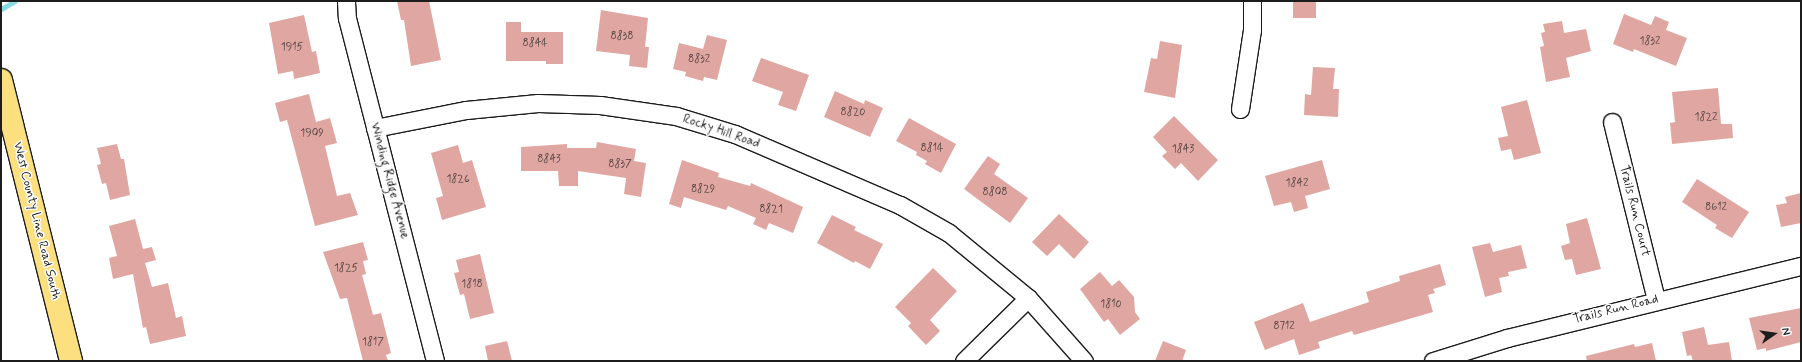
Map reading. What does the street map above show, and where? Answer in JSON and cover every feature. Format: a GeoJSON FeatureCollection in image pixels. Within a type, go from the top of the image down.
{"type":"FeatureCollection","features":[{"type":"Feature","properties":{"kind":"main road","name":"West County Line Road South"},"geometry":{"type":"LineString","coordinates":[[1,80],[71,361]]}},
{"type":"Feature","properties":{"kind":"street","name":"Winding Ridge Avenue"},"geometry":{"type":"LineString","coordinates":[[346,1],[347,18],[374,128],[435,361]]}},
{"type":"Feature","properties":{"kind":"street"},"geometry":{"type":"LineString","coordinates":[[1240,109],[1252,30],[1252,1]]}},
{"type":"Feature","properties":{"kind":"street","name":"Rocky Hill Road"},"geometry":{"type":"LineString","coordinates":[[374,128],[466,110],[538,103],[600,104],[676,116],[735,134],[900,205],[949,233],[1028,298],[1084,361]]}},
{"type":"Feature","properties":{"kind":"street","name":"Trails Run Court"},"geometry":{"type":"LineString","coordinates":[[1612,122],[1656,300]]}},
{"type":"Feature","properties":{"kind":"street","name":"Trails Run Road"},"geometry":{"type":"LineString","coordinates":[[1433,361],[1507,338],[1656,300],[1801,266]]}},
{"type":"Feature","properties":{"kind":"street"},"geometry":{"type":"LineString","coordinates":[[964,361],[1028,298]]}},
{"type":"Feature","properties":{"kind":"building"},"geometry":{"type":"Polygon","coordinates":[[[397,1],[429,1],[441,60],[411,66],[404,20],[401,20],[397,1]]]}},
{"type":"Feature","properties":{"kind":"building"},"geometry":{"type":"Polygon","coordinates":[[[1293,1],[1316,1],[1316,18],[1293,18],[1293,1]]]}},
{"type":"Feature","properties":{"kind":"building"},"geometry":{"type":"Polygon","coordinates":[[[601,10],[648,18],[645,47],[649,47],[647,68],[629,66],[630,55],[596,51],[601,10]]]}},
{"type":"Feature","properties":{"kind":"building"},"geometry":{"type":"Polygon","coordinates":[[[1624,14],[1651,25],[1655,16],[1669,22],[1666,30],[1687,38],[1676,66],[1634,49],[1633,52],[1613,44],[1624,14]]]}},
{"type":"Feature","properties":{"kind":"building"},"geometry":{"type":"Polygon","coordinates":[[[304,15],[312,52],[316,51],[320,73],[294,79],[293,71],[278,74],[269,23],[304,15]]]}},
{"type":"Feature","properties":{"kind":"building"},"geometry":{"type":"Polygon","coordinates":[[[1562,21],[1564,33],[1586,29],[1591,51],[1566,58],[1570,77],[1546,82],[1540,47],[1544,46],[1541,33],[1545,32],[1543,24],[1562,21]]]}},
{"type":"Feature","properties":{"kind":"building"},"geometry":{"type":"Polygon","coordinates":[[[506,22],[521,22],[521,32],[563,32],[563,64],[546,64],[546,61],[506,61],[506,22]]]}},
{"type":"Feature","properties":{"kind":"building"},"geometry":{"type":"Polygon","coordinates":[[[707,35],[727,40],[717,80],[704,77],[703,81],[685,76],[686,72],[673,69],[679,43],[703,49],[707,35]]]}},
{"type":"Feature","properties":{"kind":"building"},"geometry":{"type":"Polygon","coordinates":[[[1160,41],[1182,45],[1175,98],[1144,92],[1151,58],[1157,59],[1160,41]]]}},
{"type":"Feature","properties":{"kind":"building"},"geometry":{"type":"Polygon","coordinates":[[[761,58],[809,75],[796,111],[778,105],[783,92],[752,81],[761,58]]]}},
{"type":"Feature","properties":{"kind":"building"},"geometry":{"type":"Polygon","coordinates":[[[1313,67],[1335,68],[1333,89],[1339,89],[1338,117],[1304,115],[1305,94],[1311,95],[1313,67]]]}},
{"type":"Feature","properties":{"kind":"building"},"geometry":{"type":"Polygon","coordinates":[[[1718,88],[1721,124],[1732,124],[1733,138],[1672,144],[1670,123],[1675,122],[1672,92],[1718,88]]]}},
{"type":"Feature","properties":{"kind":"building"},"geometry":{"type":"Polygon","coordinates":[[[835,91],[864,104],[865,100],[883,108],[870,137],[824,117],[835,91]]]}},
{"type":"Feature","properties":{"kind":"building"},"geometry":{"type":"Polygon","coordinates":[[[309,94],[316,122],[330,118],[337,143],[325,146],[337,196],[350,193],[358,215],[315,226],[287,120],[280,122],[275,103],[309,94]]]}},
{"type":"Feature","properties":{"kind":"building"},"geometry":{"type":"Polygon","coordinates":[[[1527,100],[1541,153],[1514,160],[1511,149],[1501,151],[1498,138],[1508,136],[1501,107],[1527,100]]]}},
{"type":"Feature","properties":{"kind":"building"},"geometry":{"type":"Polygon","coordinates":[[[1174,116],[1218,160],[1198,181],[1181,163],[1175,169],[1162,156],[1167,152],[1153,137],[1174,116]]]}},
{"type":"Feature","properties":{"kind":"building"},"geometry":{"type":"Polygon","coordinates":[[[909,118],[956,144],[941,173],[925,164],[927,161],[916,155],[917,152],[896,141],[909,118]]]}},
{"type":"Feature","properties":{"kind":"building"},"geometry":{"type":"Polygon","coordinates":[[[597,142],[636,149],[634,161],[646,163],[641,197],[624,194],[626,178],[578,171],[578,186],[559,186],[558,171],[521,171],[521,147],[567,144],[567,148],[596,148],[597,142]]]}},
{"type":"Feature","properties":{"kind":"building"},"geometry":{"type":"Polygon","coordinates":[[[117,144],[121,159],[124,159],[130,195],[110,200],[106,183],[102,184],[97,165],[101,164],[97,148],[117,144]]]}},
{"type":"Feature","properties":{"kind":"building"},"geometry":{"type":"Polygon","coordinates":[[[458,145],[463,163],[472,160],[486,207],[442,220],[436,198],[443,196],[431,153],[458,145]]]}},
{"type":"Feature","properties":{"kind":"building"},"geometry":{"type":"Polygon","coordinates":[[[988,156],[1000,164],[994,174],[1028,198],[1010,223],[964,189],[988,156]]]}},
{"type":"Feature","properties":{"kind":"building"},"geometry":{"type":"Polygon","coordinates":[[[682,160],[719,173],[718,177],[750,186],[751,183],[803,207],[793,233],[769,223],[766,230],[753,224],[756,218],[728,206],[726,210],[684,197],[681,208],[669,204],[682,160]]]}},
{"type":"Feature","properties":{"kind":"building"},"geometry":{"type":"Polygon","coordinates":[[[1322,160],[1330,189],[1305,196],[1308,208],[1294,212],[1291,202],[1274,206],[1265,176],[1322,160]]]}},
{"type":"Feature","properties":{"kind":"building"},"geometry":{"type":"Polygon","coordinates":[[[1697,179],[1749,212],[1732,238],[1715,228],[1717,225],[1682,202],[1697,179]]]}},
{"type":"Feature","properties":{"kind":"building"},"geometry":{"type":"Polygon","coordinates":[[[1801,193],[1801,223],[1781,227],[1776,205],[1787,203],[1785,197],[1801,193]]]}},
{"type":"Feature","properties":{"kind":"building"},"geometry":{"type":"Polygon","coordinates":[[[1059,214],[1089,242],[1074,259],[1059,244],[1047,256],[1032,242],[1059,214]]]}},
{"type":"Feature","properties":{"kind":"building"},"geometry":{"type":"Polygon","coordinates":[[[832,215],[856,227],[854,230],[883,244],[870,269],[855,261],[854,263],[817,243],[832,215]]]}},
{"type":"Feature","properties":{"kind":"building"},"geometry":{"type":"Polygon","coordinates":[[[1587,218],[1601,269],[1576,275],[1572,259],[1565,260],[1561,246],[1570,243],[1566,224],[1587,218]]]}},
{"type":"Feature","properties":{"kind":"building"},"geometry":{"type":"Polygon","coordinates":[[[135,219],[143,249],[152,247],[156,260],[145,263],[152,287],[168,283],[176,318],[182,316],[186,336],[150,344],[146,327],[143,328],[133,274],[113,279],[109,258],[117,256],[109,226],[135,219]]]}},
{"type":"Feature","properties":{"kind":"building"},"geometry":{"type":"Polygon","coordinates":[[[363,242],[368,260],[363,261],[366,274],[362,275],[373,315],[381,313],[391,353],[386,355],[388,361],[363,361],[347,298],[340,299],[323,252],[363,242]]]}},
{"type":"Feature","properties":{"kind":"building"},"geometry":{"type":"Polygon","coordinates":[[[1490,243],[1493,252],[1521,245],[1527,268],[1508,272],[1509,276],[1499,278],[1502,292],[1485,297],[1472,247],[1490,243]]]}},
{"type":"Feature","properties":{"kind":"building"},"geometry":{"type":"Polygon","coordinates":[[[480,254],[494,313],[470,319],[464,294],[460,295],[454,273],[459,272],[456,260],[480,254]]]}},
{"type":"Feature","properties":{"kind":"building"},"geometry":{"type":"Polygon","coordinates":[[[1440,264],[1446,285],[1433,289],[1435,293],[1428,295],[1433,312],[1354,335],[1352,331],[1318,342],[1320,348],[1299,355],[1294,339],[1265,350],[1254,322],[1303,303],[1310,322],[1369,302],[1366,292],[1400,281],[1399,276],[1440,264]]]}},
{"type":"Feature","properties":{"kind":"building"},"geometry":{"type":"Polygon","coordinates":[[[933,268],[957,291],[930,320],[940,331],[926,345],[908,326],[911,323],[895,307],[933,268]]]}},
{"type":"Feature","properties":{"kind":"building"},"geometry":{"type":"Polygon","coordinates":[[[1100,272],[1112,286],[1119,280],[1134,297],[1135,312],[1140,319],[1120,335],[1108,319],[1104,322],[1080,289],[1100,272]]]}},
{"type":"Feature","properties":{"kind":"building"},"geometry":{"type":"Polygon","coordinates":[[[1801,308],[1801,342],[1766,351],[1766,348],[1757,350],[1749,318],[1801,308]]]}},
{"type":"Feature","properties":{"kind":"building"},"geometry":{"type":"Polygon","coordinates":[[[1704,327],[1708,345],[1729,342],[1732,361],[1693,361],[1691,355],[1687,356],[1682,332],[1704,327]]]}},
{"type":"Feature","properties":{"kind":"building"},"geometry":{"type":"Polygon","coordinates":[[[507,341],[512,361],[488,361],[485,346],[507,341]]]}},
{"type":"Feature","properties":{"kind":"building"},"geometry":{"type":"Polygon","coordinates":[[[1163,341],[1186,350],[1182,361],[1155,361],[1163,341]]]}},
{"type":"Feature","properties":{"kind":"building"},"geometry":{"type":"Polygon","coordinates":[[[1652,343],[1656,361],[1587,361],[1586,356],[1634,344],[1635,347],[1652,343]]]}},
{"type":"Feature","properties":{"kind":"waterway"},"geometry":{"type":"LineString","coordinates":[[1,9],[15,1]]}}]}
